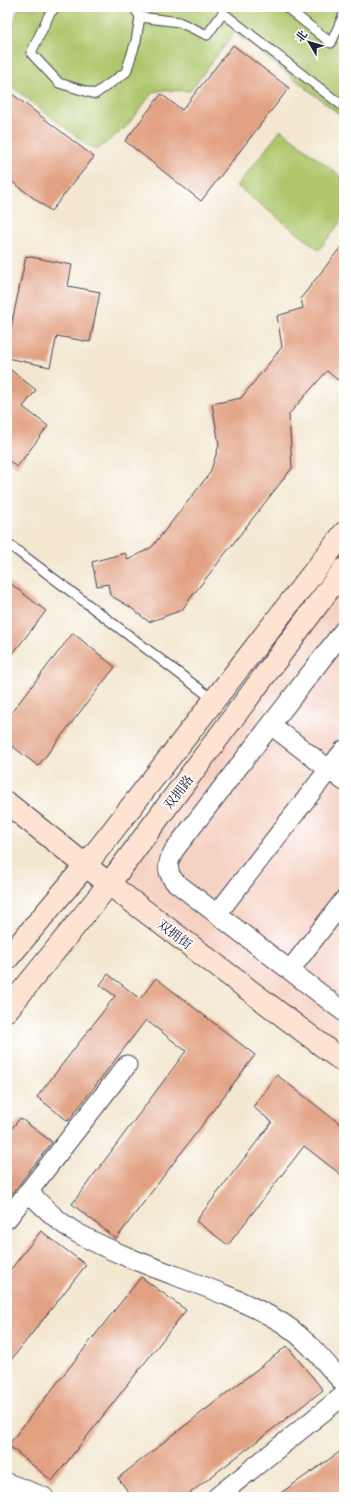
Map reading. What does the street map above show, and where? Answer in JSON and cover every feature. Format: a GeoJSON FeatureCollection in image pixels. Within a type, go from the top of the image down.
{"type":"FeatureCollection","features":[{"type":"Feature","properties":{"kind":"main road"},"geometry":{"type":"LineString","coordinates":[[7,959],[86,865],[343,536]]}},
{"type":"Feature","properties":{"kind":"main road","name":"双拥路"},"geometry":{"type":"LineString","coordinates":[[7,1010],[109,884],[344,569]]}},
{"type":"Feature","properties":{"kind":"main road","name":"双拥街"},"geometry":{"type":"LineString","coordinates":[[7,803],[109,884],[344,1062]]}},
{"type":"Feature","properties":{"kind":"street"},"geometry":{"type":"LineString","coordinates":[[344,630],[169,858],[169,876],[174,881],[344,1012]]}},
{"type":"Feature","properties":{"kind":"street"},"geometry":{"type":"LineString","coordinates":[[271,724],[344,781]]}},
{"type":"Feature","properties":{"kind":"street"},"geometry":{"type":"LineString","coordinates":[[217,914],[344,750]]}},
{"type":"Feature","properties":{"kind":"street"},"geometry":{"type":"LineString","coordinates":[[290,970],[344,900]]}},
{"type":"Feature","properties":{"kind":"street"},"geometry":{"type":"LineString","coordinates":[[7,1218],[127,1065]]}},
{"type":"Feature","properties":{"kind":"street"},"geometry":{"type":"LineString","coordinates":[[28,1192],[53,1216],[78,1234],[126,1256],[233,1299],[275,1318],[303,1339],[344,1384]]}},
{"type":"Feature","properties":{"kind":"street"},"geometry":{"type":"LineString","coordinates":[[217,1497],[344,1395]]}},
{"type":"Feature","properties":{"kind":"street"},"geometry":{"type":"LineString","coordinates":[[7,1483],[44,1497]]}},
{"type":"Feature","properties":{"kind":"lane"},"geometry":{"type":"LineString","coordinates":[[56,7],[50,13],[31,54],[59,83],[95,94],[126,72],[136,41],[140,17],[134,7]]}},
{"type":"Feature","properties":{"kind":"lane"},"geometry":{"type":"LineString","coordinates":[[286,7],[331,43],[344,14]]}},
{"type":"Feature","properties":{"kind":"lane"},"geometry":{"type":"LineString","coordinates":[[140,17],[180,22],[207,35],[223,13],[344,107]]}},
{"type":"Feature","properties":{"kind":"lane"},"geometry":{"type":"LineString","coordinates":[[7,543],[214,700]]}},
{"type":"Feature","properties":{"kind":"shaded area"},"geometry":{"type":"Polygon","coordinates":[[[344,578],[344,1062],[109,884],[344,578]]]}},
{"type":"Feature","properties":{"kind":"green space"},"geometry":{"type":"Polygon","coordinates":[[[19,7],[35,9],[36,7],[344,7],[344,118],[235,32],[190,91],[165,90],[153,92],[126,127],[97,150],[89,146],[7,83],[7,44],[19,7]]]}},
{"type":"Feature","properties":{"kind":"green space"},"geometry":{"type":"Polygon","coordinates":[[[281,130],[344,179],[344,217],[319,250],[237,186],[281,130]]]}},
{"type":"Feature","properties":{"kind":"building"},"geometry":{"type":"Polygon","coordinates":[[[233,45],[289,88],[201,201],[125,141],[161,94],[182,110],[233,45]]]}},
{"type":"Feature","properties":{"kind":"building"},"geometry":{"type":"Polygon","coordinates":[[[7,90],[94,157],[51,211],[7,178],[7,90]]]}},
{"type":"Feature","properties":{"kind":"building"},"geometry":{"type":"Polygon","coordinates":[[[344,243],[344,371],[338,380],[327,371],[289,414],[292,468],[182,610],[149,622],[130,607],[110,595],[108,584],[97,586],[92,562],[125,553],[128,560],[152,547],[210,473],[219,445],[212,404],[241,398],[282,347],[277,316],[303,308],[301,298],[344,243]]]}},
{"type":"Feature","properties":{"kind":"building"},"geometry":{"type":"Polygon","coordinates":[[[26,256],[72,265],[68,286],[100,292],[90,342],[57,336],[50,367],[7,358],[7,346],[26,256]]]}},
{"type":"Feature","properties":{"kind":"building"},"geometry":{"type":"Polygon","coordinates":[[[7,367],[36,390],[23,407],[48,426],[17,467],[7,459],[7,367]]]}},
{"type":"Feature","properties":{"kind":"building"},"geometry":{"type":"Polygon","coordinates":[[[7,581],[46,611],[7,661],[7,581]]]}},
{"type":"Feature","properties":{"kind":"building"},"geometry":{"type":"Polygon","coordinates":[[[73,633],[115,667],[38,766],[7,742],[7,718],[73,633]]]}},
{"type":"Feature","properties":{"kind":"building"},"geometry":{"type":"Polygon","coordinates":[[[108,974],[140,999],[156,978],[255,1055],[116,1239],[72,1204],[186,1051],[146,1020],[68,1121],[37,1097],[115,996],[100,985],[108,974]]]}},
{"type":"Feature","properties":{"kind":"building"},"geometry":{"type":"Polygon","coordinates":[[[277,1075],[344,1127],[344,1177],[304,1146],[228,1245],[196,1221],[272,1122],[253,1107],[277,1075]]]}},
{"type":"Feature","properties":{"kind":"building"},"geometry":{"type":"Polygon","coordinates":[[[20,1118],[52,1142],[7,1200],[7,1135],[20,1118]]]}},
{"type":"Feature","properties":{"kind":"building"},"geometry":{"type":"Polygon","coordinates":[[[41,1231],[86,1265],[7,1365],[7,1274],[41,1231]]]}},
{"type":"Feature","properties":{"kind":"building"},"geometry":{"type":"Polygon","coordinates":[[[141,1277],[186,1310],[52,1481],[8,1445],[141,1277]]]}},
{"type":"Feature","properties":{"kind":"building"},"geometry":{"type":"Polygon","coordinates":[[[287,1346],[323,1390],[185,1497],[132,1497],[118,1478],[287,1346]]]}},
{"type":"Feature","properties":{"kind":"building"},"geometry":{"type":"Polygon","coordinates":[[[344,1449],[344,1497],[275,1497],[344,1449]]]}}]}
